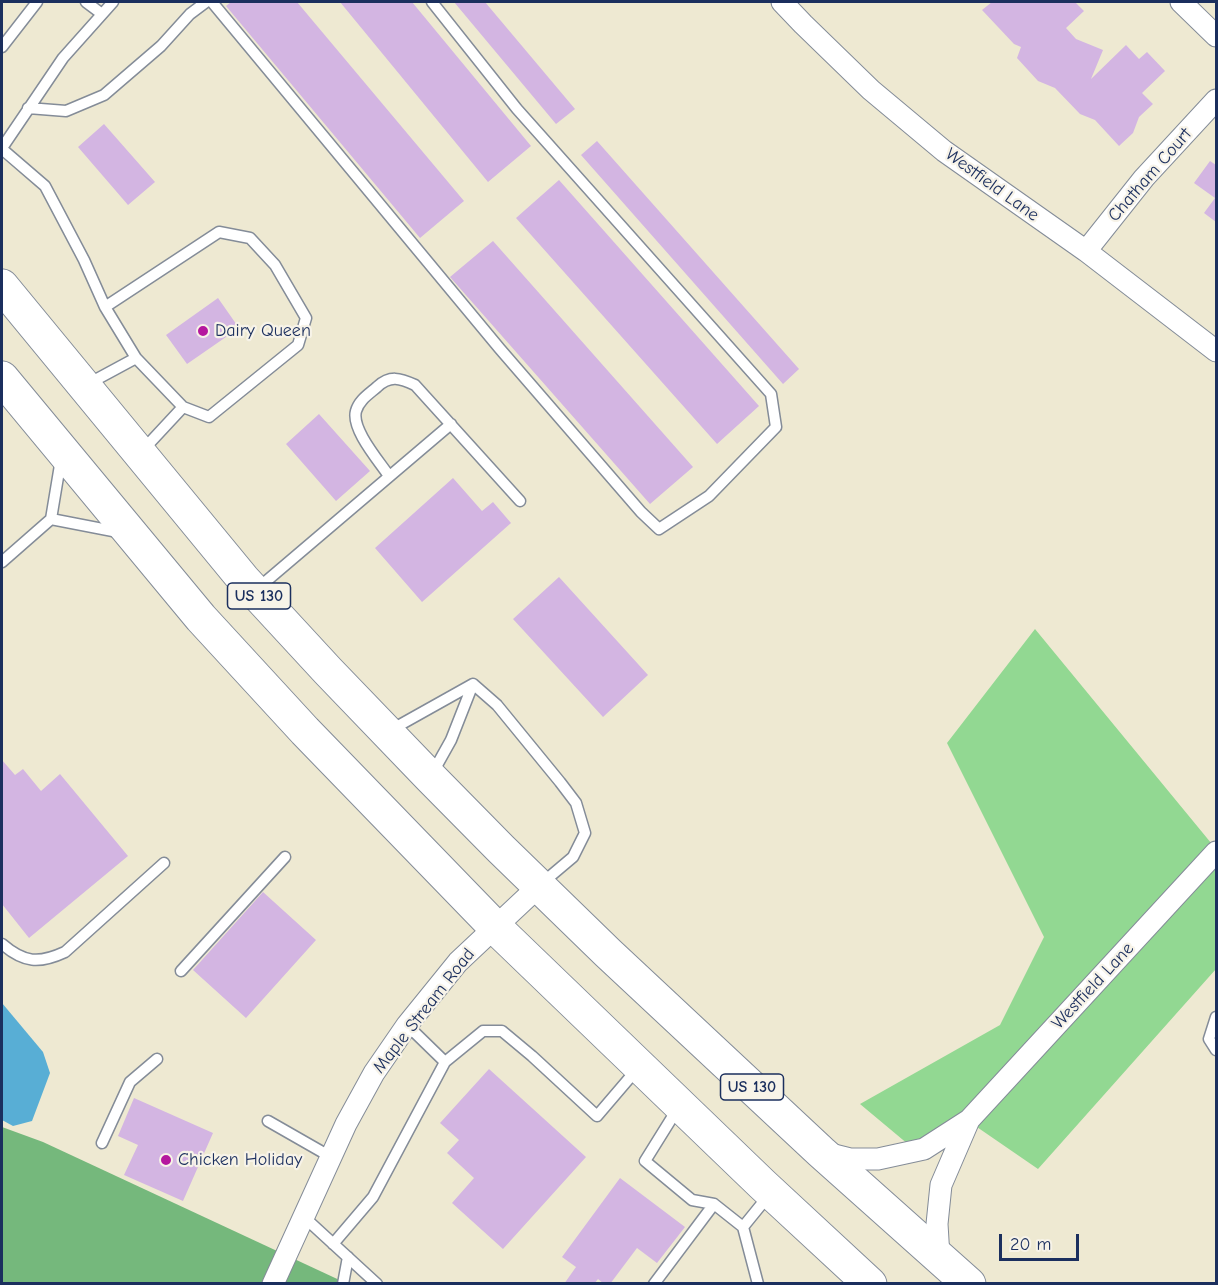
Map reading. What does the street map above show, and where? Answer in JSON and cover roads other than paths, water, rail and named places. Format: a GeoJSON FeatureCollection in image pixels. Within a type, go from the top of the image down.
{"type":"FeatureCollection","features":[{"type":"Feature","properties":{"kind":"highway","name":"US 130"},"geometry":{"type":"LineString","coordinates":[[2,286],[255,591],[430,777],[539,886],[821,1152],[969,1284]]}},
{"type":"Feature","properties":{"kind":"highway","name":"US 130"},"geometry":{"type":"LineString","coordinates":[[2,378],[201,618],[297,723],[495,927],[870,1284]]}},
{"type":"Feature","properties":{"kind":"street","name":"Westfield Lane"},"geometry":{"type":"LineString","coordinates":[[782,2],[871,90],[944,151],[1086,251],[1216,351]]}},
{"type":"Feature","properties":{"kind":"street"},"geometry":{"type":"LineString","coordinates":[[1181,2],[1216,36]]}},
{"type":"Feature","properties":{"kind":"street","name":"Chatham Court"},"geometry":{"type":"LineString","coordinates":[[1086,251],[1144,178],[1216,100]]}},
{"type":"Feature","properties":{"kind":"street","name":"Westfield Lane"},"geometry":{"type":"LineString","coordinates":[[821,1152],[850,1159],[878,1159],[896,1156],[924,1149],[969,1120],[1216,852]]}},
{"type":"Feature","properties":{"kind":"street","name":"Maple Stream Road"},"geometry":{"type":"LineString","coordinates":[[273,1284],[346,1124],[374,1073],[407,1025],[458,962],[539,886]]}},
{"type":"Feature","properties":{"kind":"street","name":"Westfield Lane"},"geometry":{"type":"LineString","coordinates":[[939,1257],[936,1224],[941,1185],[969,1120]]}},
{"type":"Feature","properties":{"kind":"lane"},"geometry":{"type":"LineString","coordinates":[[2,47],[37,2]]}},
{"type":"Feature","properties":{"kind":"lane"},"geometry":{"type":"LineString","coordinates":[[86,2],[102,14]]}},
{"type":"Feature","properties":{"kind":"lane"},"geometry":{"type":"LineString","coordinates":[[105,307],[219,232],[250,238],[275,265],[306,318],[298,345],[209,417],[183,407],[136,357],[105,307],[84,260],[45,186],[2,149],[63,58],[113,2]]}},
{"type":"Feature","properties":{"kind":"lane"},"geometry":{"type":"LineString","coordinates":[[28,108],[66,111],[104,95],[161,46],[190,14],[206,2]]}},
{"type":"Feature","properties":{"kind":"lane"},"geometry":{"type":"LineString","coordinates":[[212,2],[500,349],[641,513],[659,530],[709,496],[776,428],[771,394],[517,109],[432,2]]}},
{"type":"Feature","properties":{"kind":"lane"},"geometry":{"type":"LineString","coordinates":[[85,385],[136,357]]}},
{"type":"Feature","properties":{"kind":"lane"},"geometry":{"type":"LineString","coordinates":[[389,476],[358,431],[355,413],[361,400],[385,379],[401,378],[415,385],[520,501]]}},
{"type":"Feature","properties":{"kind":"lane"},"geometry":{"type":"LineString","coordinates":[[141,452],[183,407]]}},
{"type":"Feature","properties":{"kind":"lane"},"geometry":{"type":"LineString","coordinates":[[255,591],[451,424]]}},
{"type":"Feature","properties":{"kind":"lane"},"geometry":{"type":"LineString","coordinates":[[2,562],[51,519],[62,452]]}},
{"type":"Feature","properties":{"kind":"lane"},"geometry":{"type":"LineString","coordinates":[[51,519],[131,535]]}},
{"type":"Feature","properties":{"kind":"lane"},"geometry":{"type":"LineString","coordinates":[[387,732],[473,684]]}},
{"type":"Feature","properties":{"kind":"lane"},"geometry":{"type":"LineString","coordinates":[[430,777],[451,740],[473,684]]}},
{"type":"Feature","properties":{"kind":"lane"},"geometry":{"type":"LineString","coordinates":[[473,684],[497,705],[576,803],[585,833],[573,857],[539,886]]}},
{"type":"Feature","properties":{"kind":"lane"},"geometry":{"type":"LineString","coordinates":[[181,971],[285,857]]}},
{"type":"Feature","properties":{"kind":"lane"},"geometry":{"type":"LineString","coordinates":[[2,944],[12,953],[29,960],[48,960],[65,952],[164,863]]}},
{"type":"Feature","properties":{"kind":"lane"},"geometry":{"type":"LineString","coordinates":[[1216,1017],[1209,1039],[1216,1050]]}},
{"type":"Feature","properties":{"kind":"lane"},"geometry":{"type":"LineString","coordinates":[[407,1025],[445,1062]]}},
{"type":"Feature","properties":{"kind":"lane"},"geometry":{"type":"LineString","coordinates":[[333,1244],[373,1197],[445,1062],[483,1031],[502,1031],[597,1116],[640,1066]]}},
{"type":"Feature","properties":{"kind":"lane"},"geometry":{"type":"LineString","coordinates":[[102,1143],[130,1082],[157,1059]]}},
{"type":"Feature","properties":{"kind":"lane"},"geometry":{"type":"LineString","coordinates":[[680,1104],[645,1161],[692,1200],[714,1204],[743,1227],[758,1284]]}},
{"type":"Feature","properties":{"kind":"lane"},"geometry":{"type":"LineString","coordinates":[[268,1121],[331,1157]]}},
{"type":"Feature","properties":{"kind":"lane"},"geometry":{"type":"LineString","coordinates":[[743,1227],[771,1192]]}},
{"type":"Feature","properties":{"kind":"lane"},"geometry":{"type":"LineString","coordinates":[[654,1284],[714,1204]]}},
{"type":"Feature","properties":{"kind":"lane"},"geometry":{"type":"LineString","coordinates":[[303,1217],[377,1284]]}},
{"type":"Feature","properties":{"kind":"lane"},"geometry":{"type":"LineString","coordinates":[[343,1284],[348,1257]]}},
{"type":"Feature","properties":{"kind":"water"},"geometry":{"type":"Polygon","coordinates":[[[2,1003],[43,1052],[50,1073],[32,1121],[13,1126],[2,1120],[2,1003]]]}},
{"type":"Feature","properties":{"kind":"place","name":"Dairy Queen"},"geometry":{"type":"Point","coordinates":[203,331]}},
{"type":"Feature","properties":{"kind":"place","name":"Chicken Holiday"},"geometry":{"type":"Point","coordinates":[166,1160]}}]}
